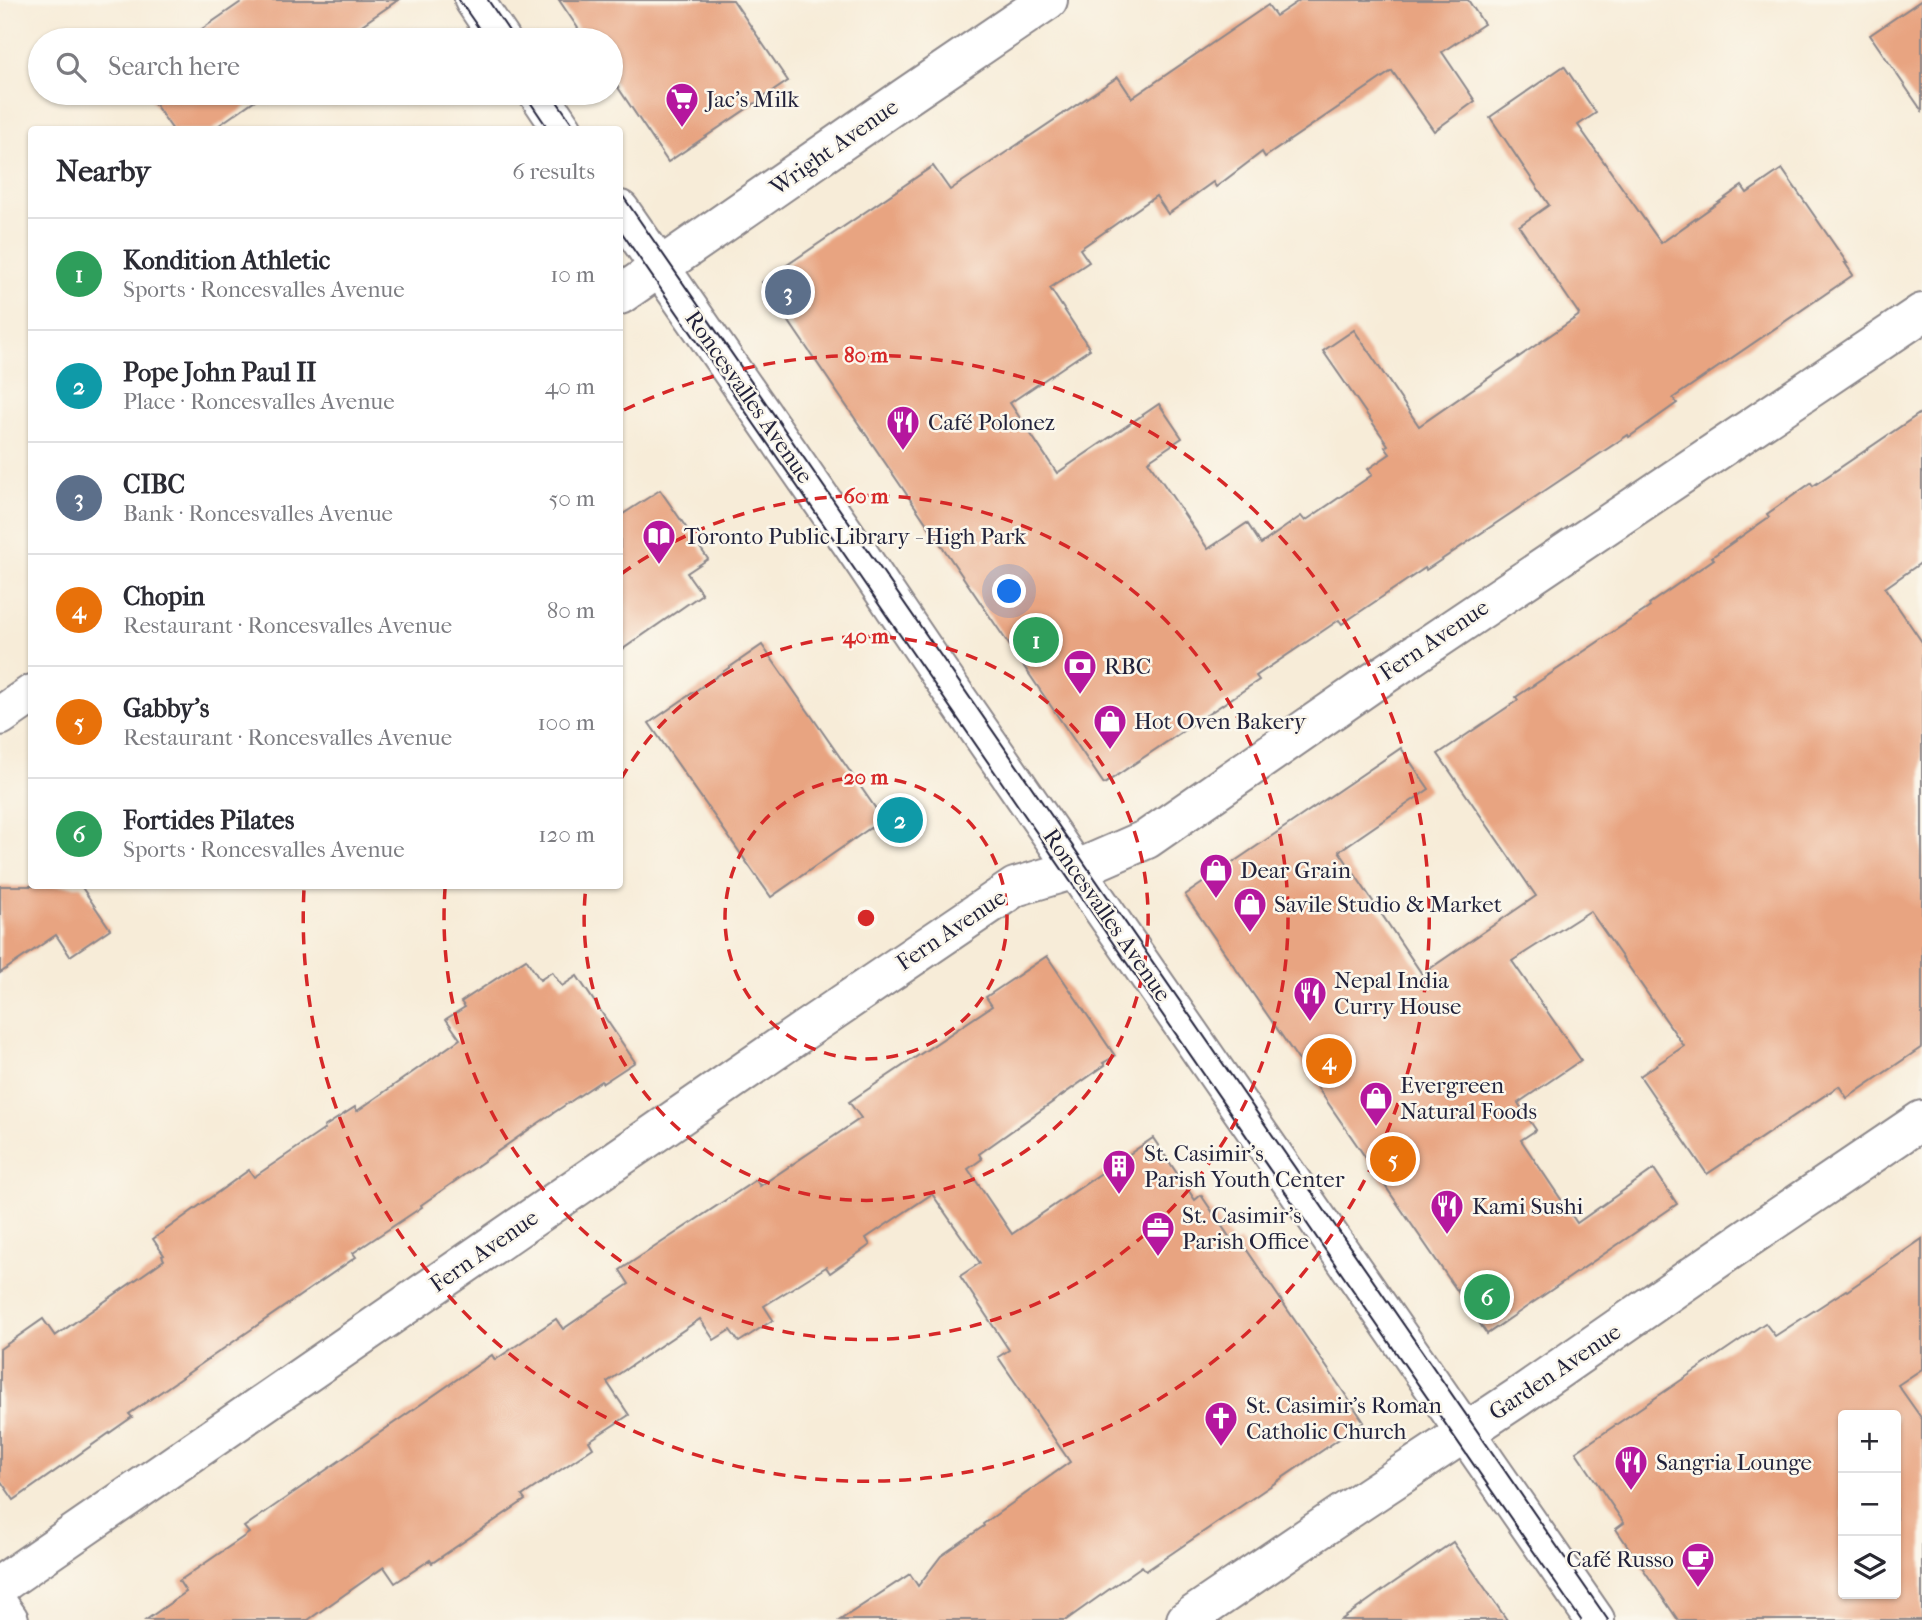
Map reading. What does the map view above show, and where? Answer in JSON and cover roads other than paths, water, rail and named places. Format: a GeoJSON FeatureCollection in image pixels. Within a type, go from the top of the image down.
{"type":"FeatureCollection","features":[{"type":"Feature","properties":{"kind":"street"},"geometry":{"type":"LineString","coordinates":[[474,0],[493,28]]}},
{"type":"Feature","properties":{"kind":"street","name":"Wright Avenue"},"geometry":{"type":"LineString","coordinates":[[623,293],[1048,0]]}},
{"type":"Feature","properties":{"kind":"street"},"geometry":{"type":"LineString","coordinates":[[546,105],[561,126]]}},
{"type":"Feature","properties":{"kind":"street","name":"Roncesvalles Avenue"},"geometry":{"type":"LineString","coordinates":[[623,214],[1595,1620]]}},
{"type":"Feature","properties":{"kind":"street","name":"Fern Avenue"},"geometry":{"type":"LineString","coordinates":[[0,1585],[1015,887],[1076,869],[1147,838],[1369,684],[1922,313]]}},
{"type":"Feature","properties":{"kind":"street"},"geometry":{"type":"LineString","coordinates":[[0,716],[28,697]]}},
{"type":"Feature","properties":{"kind":"street","name":"Garden Avenue"},"geometry":{"type":"LineString","coordinates":[[1185,1620],[1517,1398],[1922,1120]]}},
{"type":"Feature","properties":{"kind":"street"},"geometry":{"type":"LineString","coordinates":[[0,1607],[9,1620]]}},
{"type":"Feature","properties":{"kind":"tram line"},"geometry":{"type":"LineString","coordinates":[[459,0],[479,28]]}},
{"type":"Feature","properties":{"kind":"tram line"},"geometry":{"type":"LineString","coordinates":[[488,0],[507,28]]}},
{"type":"Feature","properties":{"kind":"tram line"},"geometry":{"type":"LineString","coordinates":[[532,105],[546,126]]}},
{"type":"Feature","properties":{"kind":"tram line"},"geometry":{"type":"LineString","coordinates":[[559,105],[574,126]]}},
{"type":"Feature","properties":{"kind":"tram line"},"geometry":{"type":"LineString","coordinates":[[623,196],[1608,1620]]}},
{"type":"Feature","properties":{"kind":"tram line"},"geometry":{"type":"LineString","coordinates":[[623,234],[1581,1620]]}},
{"type":"Feature","properties":{"kind":"place","name":"Jac's Milk"},"geometry":{"type":"Point","coordinates":[682,129]}},
{"type":"Feature","properties":{"kind":"place","name":"CIBC"},"geometry":{"type":"Point","coordinates":[788,292]}},
{"type":"Feature","properties":{"kind":"place","name":"Café Polonez"},"geometry":{"type":"Point","coordinates":[903,452]}},
{"type":"Feature","properties":{"kind":"place","name":"Toronto Public Library - High Park"},"geometry":{"type":"Point","coordinates":[659,566]}},
{"type":"Feature","properties":{"kind":"place","name":"Kondition Athletic"},"geometry":{"type":"Point","coordinates":[1036,640]}},
{"type":"Feature","properties":{"kind":"place","name":"RBC"},"geometry":{"type":"Point","coordinates":[1080,696]}},
{"type":"Feature","properties":{"kind":"place","name":"Hot Oven Bakery"},"geometry":{"type":"Point","coordinates":[1110,751]}},
{"type":"Feature","properties":{"kind":"place","name":"Pope John Paul II"},"geometry":{"type":"Point","coordinates":[900,820]}},
{"type":"Feature","properties":{"kind":"place","name":"Dear Grain"},"geometry":{"type":"Point","coordinates":[1216,900]}},
{"type":"Feature","properties":{"kind":"place","name":"Savile Studio & Market"},"geometry":{"type":"Point","coordinates":[1250,934]}},
{"type":"Feature","properties":{"kind":"place","name":"Nepal India Curry House"},"geometry":{"type":"Point","coordinates":[1310,1023]}},
{"type":"Feature","properties":{"kind":"place","name":"Chopin"},"geometry":{"type":"Point","coordinates":[1329,1061]}},
{"type":"Feature","properties":{"kind":"place","name":"Evergreen Natural Foods"},"geometry":{"type":"Point","coordinates":[1376,1128]}},
{"type":"Feature","properties":{"kind":"place","name":"Gabby's"},"geometry":{"type":"Point","coordinates":[1393,1159]}},
{"type":"Feature","properties":{"kind":"place","name":"St. Casimir's Parish Youth Center"},"geometry":{"type":"Point","coordinates":[1119,1196]}},
{"type":"Feature","properties":{"kind":"place","name":"Kami Sushi"},"geometry":{"type":"Point","coordinates":[1447,1236]}},
{"type":"Feature","properties":{"kind":"place","name":"St. Casimir's Parish Office"},"geometry":{"type":"Point","coordinates":[1158,1258]}},
{"type":"Feature","properties":{"kind":"place","name":"Fortides Pilates"},"geometry":{"type":"Point","coordinates":[1487,1297]}},
{"type":"Feature","properties":{"kind":"place","name":"St. Casimir's Roman Catholic Church"},"geometry":{"type":"Point","coordinates":[1221,1448]}},
{"type":"Feature","properties":{"kind":"place","name":"Sangria Lounge"},"geometry":{"type":"Point","coordinates":[1631,1492]}},
{"type":"Feature","properties":{"kind":"place","name":"Café Russo"},"geometry":{"type":"Point","coordinates":[1698,1589]}}]}
